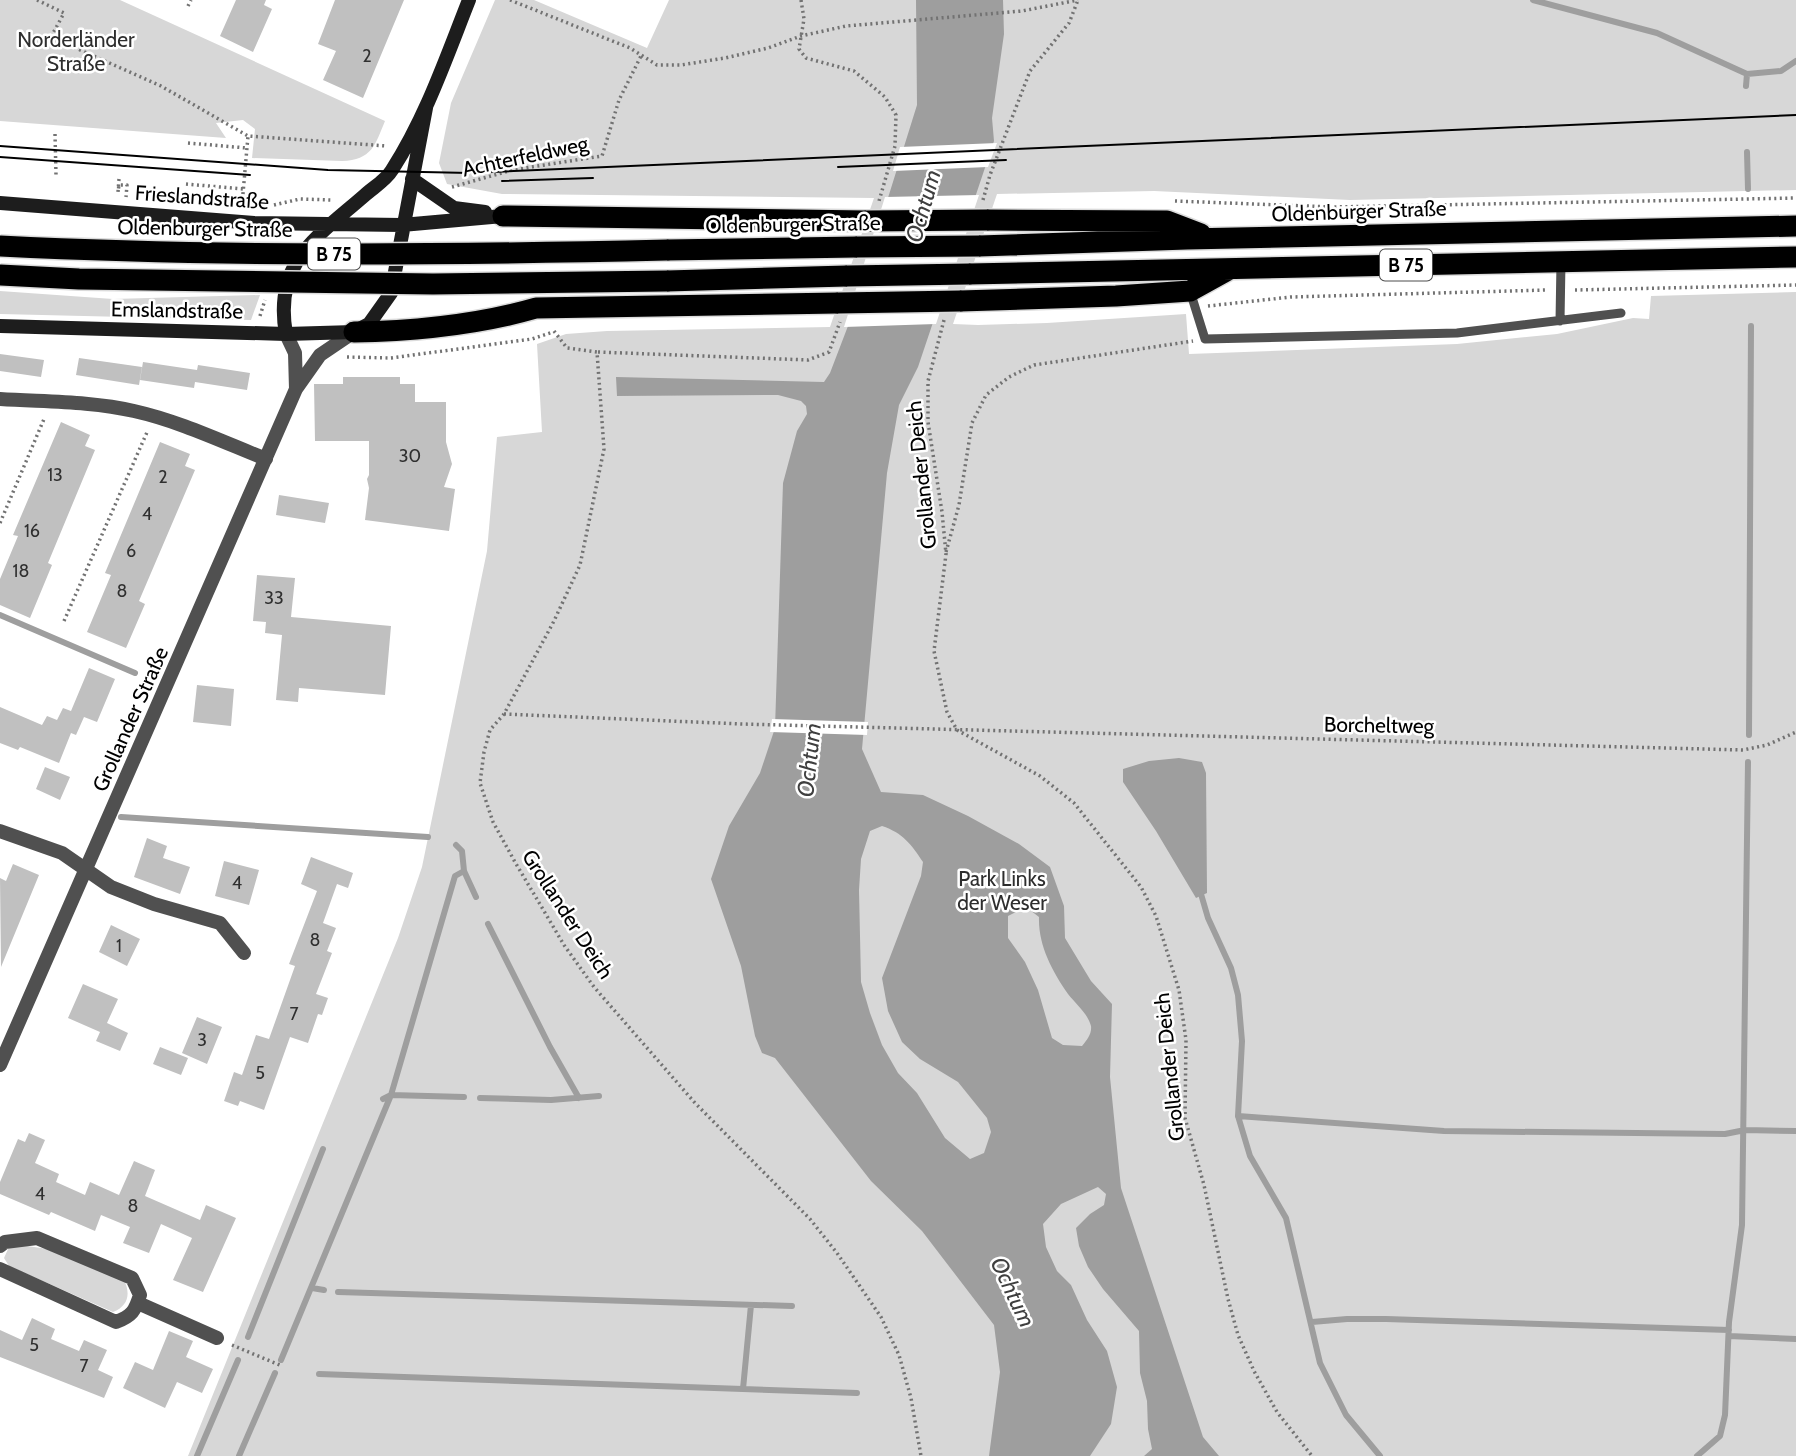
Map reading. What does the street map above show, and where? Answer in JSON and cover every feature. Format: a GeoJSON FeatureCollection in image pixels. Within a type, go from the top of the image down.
{"type":"FeatureCollection","features":[{"type":"Feature","properties":{"kind":"highway"},"geometry":{"type":"LineString","coordinates":[[503,216],[866,221],[1167,221],[1212,239]]}},
{"type":"Feature","properties":{"kind":"highway","name":"Oldenburger Straße"},"geometry":{"type":"LineString","coordinates":[[0,246],[190,253],[438,255],[979,246],[1796,226]]}},
{"type":"Feature","properties":{"kind":"highway","name":"B 75"},"geometry":{"type":"LineString","coordinates":[[0,275],[91,279],[433,284],[1796,257]]}},
{"type":"Feature","properties":{"kind":"highway"},"geometry":{"type":"LineString","coordinates":[[354,332],[398,331],[503,318],[536,308],[1116,296],[1192,299],[1230,269]]}},
{"type":"Feature","properties":{"kind":"street"},"geometry":{"type":"LineString","coordinates":[[333,223],[390,173],[426,108],[469,0]]}},
{"type":"Feature","properties":{"kind":"street"},"geometry":{"type":"LineString","coordinates":[[402,225],[426,108]]}},
{"type":"Feature","properties":{"kind":"street"},"geometry":{"type":"LineString","coordinates":[[412,179],[454,208],[503,216]]}},
{"type":"Feature","properties":{"kind":"street","name":"Frieslandstraße"},"geometry":{"type":"LineString","coordinates":[[0,203],[254,222],[402,225],[503,216]]}},
{"type":"Feature","properties":{"kind":"street","name":"Grollander Straße"},"geometry":{"type":"LineString","coordinates":[[296,389],[295,353],[286,334],[283,299],[289,274],[313,239],[333,223]]}},
{"type":"Feature","properties":{"kind":"street","name":"Grollander Straße"},"geometry":{"type":"LineString","coordinates":[[0,1065],[296,389],[320,355],[369,324],[391,293],[402,225]]}},
{"type":"Feature","properties":{"kind":"street","name":"Emslandstraße"},"geometry":{"type":"LineString","coordinates":[[0,326],[286,334],[354,332]]}},
{"type":"Feature","properties":{"kind":"street"},"geometry":{"type":"LineString","coordinates":[[0,399],[115,407],[154,416],[266,459]]}},
{"type":"Feature","properties":{"kind":"street"},"geometry":{"type":"LineString","coordinates":[[0,831],[62,853],[111,887],[154,904],[220,923],[244,953]]}},
{"type":"Feature","properties":{"kind":"street"},"geometry":{"type":"LineString","coordinates":[[0,1246],[5,1242],[37,1238],[132,1278],[140,1295],[130,1317],[116,1322],[0,1269]]}},
{"type":"Feature","properties":{"kind":"street"},"geometry":{"type":"LineString","coordinates":[[138,1303],[217,1338]]}},
{"type":"Feature","properties":{"kind":"lane"},"geometry":{"type":"LineString","coordinates":[[1560,321],[1561,262]]}},
{"type":"Feature","properties":{"kind":"lane"},"geometry":{"type":"LineString","coordinates":[[1192,299],[1205,339],[1457,333],[1621,313]]}},
{"type":"Feature","properties":{"kind":"path"},"geometry":{"type":"LineString","coordinates":[[37,0],[64,13],[51,37],[162,86],[248,136],[405,147]]}},
{"type":"Feature","properties":{"kind":"path"},"geometry":{"type":"LineString","coordinates":[[188,6],[191,0]]}},
{"type":"Feature","properties":{"kind":"path"},"geometry":{"type":"LineString","coordinates":[[510,0],[629,48],[657,65],[681,65],[725,58],[846,26],[1022,11],[1078,0]]}},
{"type":"Feature","properties":{"kind":"path"},"geometry":{"type":"LineString","coordinates":[[801,0],[804,19],[799,49],[806,58],[854,71],[885,97],[896,115]]}},
{"type":"Feature","properties":{"kind":"path"},"geometry":{"type":"LineString","coordinates":[[1006,132],[1030,71],[1069,23],[1078,0]]}},
{"type":"Feature","properties":{"kind":"path","name":"Achterfeldweg"},"geometry":{"type":"LineString","coordinates":[[448,188],[512,170],[602,156],[619,100],[641,56]]}},
{"type":"Feature","properties":{"kind":"path"},"geometry":{"type":"LineString","coordinates":[[55,134],[56,175]]}},
{"type":"Feature","properties":{"kind":"path"},"geometry":{"type":"LineString","coordinates":[[242,207],[248,136]]}},
{"type":"Feature","properties":{"kind":"path"},"geometry":{"type":"LineString","coordinates":[[188,143],[247,148]]}},
{"type":"Feature","properties":{"kind":"path"},"geometry":{"type":"LineString","coordinates":[[119,179],[118,192],[119,185],[127,185],[126,198]]}},
{"type":"Feature","properties":{"kind":"path"},"geometry":{"type":"LineString","coordinates":[[186,184],[243,189]]}},
{"type":"Feature","properties":{"kind":"path"},"geometry":{"type":"LineString","coordinates":[[1162,201],[1333,207],[1796,198]]}},
{"type":"Feature","properties":{"kind":"path","name":"Frieslandstraße"},"geometry":{"type":"LineString","coordinates":[[287,202],[300,199],[359,200]]}},
{"type":"Feature","properties":{"kind":"path"},"geometry":{"type":"LineString","coordinates":[[1192,299],[1796,285]]}},
{"type":"Feature","properties":{"kind":"path"},"geometry":{"type":"LineString","coordinates":[[320,355],[391,358],[532,338],[564,328]]}},
{"type":"Feature","properties":{"kind":"path","name":"Grollander Deich"},"geometry":{"type":"LineString","coordinates":[[941,330],[928,380],[928,422],[946,554],[934,650],[947,712],[957,730],[1040,776],[1074,803],[1141,887],[1156,916],[1179,990],[1186,1040],[1185,1118],[1238,1335],[1254,1371],[1278,1412],[1312,1456]]}},
{"type":"Feature","properties":{"kind":"path"},"geometry":{"type":"LineString","coordinates":[[554,331],[567,348],[597,352],[808,360],[829,352],[837,332]]}},
{"type":"Feature","properties":{"kind":"path"},"geometry":{"type":"LineString","coordinates":[[946,554],[959,505],[972,424],[986,395],[1009,377],[1034,365],[1205,339]]}},
{"type":"Feature","properties":{"kind":"path","name":"Grollander Deich"},"geometry":{"type":"LineString","coordinates":[[597,352],[604,449],[580,565],[554,621],[504,714],[490,730],[484,752],[481,783],[493,822],[564,945],[618,1017],[695,1103],[810,1219],[881,1317],[899,1355],[911,1398],[921,1456]]}},
{"type":"Feature","properties":{"kind":"path"},"geometry":{"type":"LineString","coordinates":[[0,523],[51,403]]}},
{"type":"Feature","properties":{"kind":"path"},"geometry":{"type":"LineString","coordinates":[[64,621],[154,416]]}},
{"type":"Feature","properties":{"kind":"path","name":"Borcheltweg"},"geometry":{"type":"LineString","coordinates":[[504,714],[742,724],[1744,750],[1767,745],[1796,732]]}},
{"type":"Feature","properties":{"kind":"path"},"geometry":{"type":"LineString","coordinates":[[217,1338],[282,1366]]}},
{"type":"Feature","properties":{"kind":"green space","name":"Norderländer Straße"},"geometry":{"type":"Polygon","coordinates":[[[0,0],[120,0],[385,121],[371,150],[360,158],[342,161],[252,158],[255,129],[243,120],[216,123],[226,138],[0,121],[0,0]]]}},
{"type":"Feature","properties":{"kind":"green space","name":"Park Links der Weser"},"geometry":{"type":"Polygon","coordinates":[[[495,0],[534,0],[647,48],[669,0],[1796,0],[1796,190],[1350,200],[1154,191],[997,194],[953,324],[1047,323],[1186,314],[1189,354],[1457,344],[1557,334],[1633,318],[1649,319],[1651,296],[1796,292],[1796,1456],[188,1456],[398,938],[422,867],[487,551],[497,437],[542,432],[537,344],[566,334],[607,331],[830,327],[874,198],[502,194],[447,184],[439,163],[451,103],[495,0]]]}},
{"type":"Feature","properties":{"kind":"green space"},"geometry":{"type":"Polygon","coordinates":[[[0,291],[113,299],[260,295],[251,320],[0,314],[0,291]]]}},
{"type":"Feature","properties":{"kind":"green space"},"geometry":{"type":"Polygon","coordinates":[[[20,1245],[48,1249],[124,1280],[128,1295],[125,1303],[113,1312],[9,1266],[4,1258],[9,1247],[20,1245]]]}},
{"type":"Feature","properties":{"kind":"water","name":"Ochtum"},"geometry":{"type":"Polygon","coordinates":[[[916,0],[1003,0],[1004,34],[992,118],[994,141],[918,367],[899,405],[887,473],[862,749],[881,792],[923,795],[1019,844],[1050,867],[1064,906],[1065,938],[1091,981],[1112,1004],[1110,1077],[1121,1188],[1203,1437],[1219,1456],[1144,1456],[1152,1449],[1147,1401],[1140,1373],[1139,1331],[1103,1289],[1088,1267],[1079,1246],[1076,1228],[1104,1205],[1106,1194],[1098,1187],[1061,1204],[1043,1224],[1046,1247],[1057,1271],[1071,1285],[1087,1320],[1107,1351],[1117,1387],[1111,1424],[1090,1456],[989,1456],[1000,1372],[994,1325],[922,1231],[871,1181],[775,1058],[762,1053],[755,1036],[741,966],[711,879],[729,826],[760,773],[775,728],[783,483],[797,431],[807,414],[806,406],[801,401],[778,395],[617,396],[616,377],[824,382],[848,326],[917,105],[916,0]],[[882,826],[870,831],[861,859],[861,982],[882,1045],[898,1073],[917,1093],[945,1138],[970,1159],[984,1153],[991,1132],[987,1118],[958,1082],[920,1059],[902,1042],[888,1011],[882,978],[921,876],[923,862],[906,840],[882,826]],[[1026,907],[1008,916],[1008,938],[1025,962],[1038,990],[1052,1038],[1063,1045],[1082,1046],[1091,1032],[1091,1026],[1085,1013],[1068,994],[1047,957],[1041,938],[1039,917],[1026,907]]]}},
{"type":"Feature","properties":{"kind":"water"},"geometry":{"type":"Polygon","coordinates":[[[1179,758],[1202,762],[1206,773],[1207,893],[1196,898],[1123,782],[1123,769],[1149,761],[1179,758]]]}},
{"type":"Feature","properties":{"kind":"pier"},"geometry":{"type":"Polygon","coordinates":[[[997,143],[988,167],[893,171],[900,147],[997,143]]]}},
{"type":"Feature","properties":{"kind":"pier"},"geometry":{"type":"Polygon","coordinates":[[[979,195],[936,324],[844,327],[885,197],[979,195]]]}},
{"type":"Feature","properties":{"kind":"pier"},"geometry":{"type":"Polygon","coordinates":[[[772,719],[868,722],[867,735],[770,732],[772,719]]]}},
{"type":"Feature","properties":{"kind":"building"},"geometry":{"type":"Polygon","coordinates":[[[236,0],[266,0],[264,5],[272,9],[253,52],[220,36],[236,0]]]}},
{"type":"Feature","properties":{"kind":"building"},"geometry":{"type":"Polygon","coordinates":[[[335,0],[404,0],[363,98],[323,80],[336,51],[318,44],[335,0]]]}},
{"type":"Feature","properties":{"kind":"building"},"geometry":{"type":"Polygon","coordinates":[[[0,354],[44,360],[41,377],[0,371],[0,354]]]}},
{"type":"Feature","properties":{"kind":"building"},"geometry":{"type":"Polygon","coordinates":[[[79,358],[142,367],[139,385],[76,375],[79,358]]]}},
{"type":"Feature","properties":{"kind":"building"},"geometry":{"type":"Polygon","coordinates":[[[143,362],[197,370],[198,365],[250,373],[247,390],[195,382],[194,388],[140,380],[143,362]]]}},
{"type":"Feature","properties":{"kind":"building"},"geometry":{"type":"Polygon","coordinates":[[[343,377],[400,377],[400,384],[415,384],[415,402],[446,402],[446,442],[452,464],[444,487],[455,489],[449,531],[365,520],[369,488],[369,441],[315,441],[314,384],[343,384],[343,377]]]}},
{"type":"Feature","properties":{"kind":"building"},"geometry":{"type":"Polygon","coordinates":[[[61,422],[90,435],[85,446],[95,450],[48,563],[52,565],[30,618],[0,605],[0,579],[18,536],[13,535],[61,422]]]}},
{"type":"Feature","properties":{"kind":"building"},"geometry":{"type":"Polygon","coordinates":[[[160,442],[190,454],[185,466],[195,470],[139,601],[145,604],[126,648],[87,632],[111,575],[105,573],[160,442]]]}},
{"type":"Feature","properties":{"kind":"building"},"geometry":{"type":"Polygon","coordinates":[[[279,495],[329,503],[325,523],[276,515],[279,495]]]}},
{"type":"Feature","properties":{"kind":"building"},"geometry":{"type":"Polygon","coordinates":[[[257,575],[295,578],[291,617],[391,626],[385,695],[299,688],[298,702],[276,700],[282,635],[265,633],[266,622],[253,621],[257,575]]]}},
{"type":"Feature","properties":{"kind":"building"},"geometry":{"type":"Polygon","coordinates":[[[89,668],[115,679],[97,722],[84,717],[76,735],[71,733],[59,763],[20,747],[18,750],[0,743],[0,707],[42,725],[47,716],[57,720],[63,708],[71,711],[89,668]]]}},
{"type":"Feature","properties":{"kind":"building"},"geometry":{"type":"Polygon","coordinates":[[[197,685],[234,689],[231,726],[193,722],[197,685]]]}},
{"type":"Feature","properties":{"kind":"building"},"geometry":{"type":"Polygon","coordinates":[[[45,767],[70,777],[60,800],[36,789],[45,767]]]}},
{"type":"Feature","properties":{"kind":"building"},"geometry":{"type":"Polygon","coordinates":[[[147,838],[167,846],[163,858],[190,867],[180,894],[134,877],[147,838]]]}},
{"type":"Feature","properties":{"kind":"building"},"geometry":{"type":"Polygon","coordinates":[[[311,857],[353,873],[348,888],[337,884],[323,923],[336,928],[327,951],[332,953],[316,994],[328,998],[322,1015],[318,1014],[308,1043],[290,1037],[264,1110],[240,1101],[238,1106],[224,1101],[234,1072],[242,1075],[256,1035],[269,1039],[295,966],[289,964],[317,891],[301,884],[311,857]]]}},
{"type":"Feature","properties":{"kind":"building"},"geometry":{"type":"Polygon","coordinates":[[[224,861],[259,870],[249,905],[215,896],[224,861]]]}},
{"type":"Feature","properties":{"kind":"building"},"geometry":{"type":"Polygon","coordinates":[[[13,864],[39,875],[1,967],[0,878],[6,881],[13,864]]]}},
{"type":"Feature","properties":{"kind":"building"},"geometry":{"type":"Polygon","coordinates":[[[111,925],[140,939],[127,966],[99,952],[111,925]]]}},
{"type":"Feature","properties":{"kind":"building"},"geometry":{"type":"Polygon","coordinates":[[[83,984],[118,999],[107,1023],[128,1033],[120,1051],[96,1041],[100,1032],[68,1018],[83,984]]]}},
{"type":"Feature","properties":{"kind":"building"},"geometry":{"type":"Polygon","coordinates":[[[197,1017],[222,1027],[207,1064],[182,1053],[197,1017]]]}},
{"type":"Feature","properties":{"kind":"building"},"geometry":{"type":"Polygon","coordinates":[[[160,1047],[188,1058],[181,1075],[153,1064],[160,1047]]]}},
{"type":"Feature","properties":{"kind":"building"},"geometry":{"type":"Polygon","coordinates":[[[29,1133],[45,1140],[35,1163],[59,1174],[56,1182],[85,1195],[90,1182],[119,1195],[134,1161],[155,1170],[145,1196],[200,1220],[206,1205],[236,1218],[203,1292],[173,1280],[192,1238],[161,1224],[149,1253],[123,1243],[130,1227],[101,1215],[95,1231],[0,1194],[0,1182],[18,1139],[25,1142],[29,1133]]]}},
{"type":"Feature","properties":{"kind":"building"},"geometry":{"type":"Polygon","coordinates":[[[32,1318],[55,1329],[51,1339],[79,1351],[84,1340],[107,1350],[98,1370],[113,1377],[104,1398],[0,1357],[0,1330],[22,1340],[32,1318]]]}},
{"type":"Feature","properties":{"kind":"building"},"geometry":{"type":"Polygon","coordinates":[[[169,1331],[193,1341],[186,1357],[213,1369],[202,1393],[177,1382],[165,1408],[123,1388],[135,1362],[153,1370],[169,1331]]]}},
{"type":"Feature","properties":{"kind":"waterway"},"geometry":{"type":"LineString","coordinates":[[1533,0],[1657,33],[1747,74],[1781,71],[1796,61]]}},
{"type":"Feature","properties":{"kind":"waterway"},"geometry":{"type":"LineString","coordinates":[[1746,86],[1747,74]]}},
{"type":"Feature","properties":{"kind":"waterway"},"geometry":{"type":"LineString","coordinates":[[1747,152],[1748,189]]}},
{"type":"Feature","properties":{"kind":"waterway"},"geometry":{"type":"LineString","coordinates":[[1749,735],[1751,326]]}},
{"type":"Feature","properties":{"kind":"waterway"},"geometry":{"type":"LineString","coordinates":[[0,615],[135,673]]}},
{"type":"Feature","properties":{"kind":"waterway"},"geometry":{"type":"LineString","coordinates":[[1697,1456],[1720,1436],[1725,1415],[1729,1322],[1742,1225],[1748,762]]}},
{"type":"Feature","properties":{"kind":"waterway"},"geometry":{"type":"LineString","coordinates":[[121,817],[428,837]]}},
{"type":"Feature","properties":{"kind":"waterway"},"geometry":{"type":"LineString","coordinates":[[456,845],[462,851],[464,871],[476,897]]}},
{"type":"Feature","properties":{"kind":"waterway"},"geometry":{"type":"LineString","coordinates":[[281,1360],[391,1095],[455,876],[464,871]]}},
{"type":"Feature","properties":{"kind":"waterway"},"geometry":{"type":"LineString","coordinates":[[1201,894],[1208,918],[1231,968],[1238,995],[1242,1041],[1238,1116],[1250,1156],[1286,1218],[1320,1363],[1346,1415],[1380,1456]]}},
{"type":"Feature","properties":{"kind":"waterway"},"geometry":{"type":"LineString","coordinates":[[488,924],[579,1098]]}},
{"type":"Feature","properties":{"kind":"waterway"},"geometry":{"type":"LineString","coordinates":[[383,1099],[391,1095],[464,1097]]}},
{"type":"Feature","properties":{"kind":"waterway"},"geometry":{"type":"LineString","coordinates":[[480,1098],[551,1100],[599,1096]]}},
{"type":"Feature","properties":{"kind":"waterway"},"geometry":{"type":"LineString","coordinates":[[1238,1116],[1444,1131],[1725,1134],[1745,1130],[1796,1131]]}},
{"type":"Feature","properties":{"kind":"waterway"},"geometry":{"type":"LineString","coordinates":[[248,1337],[323,1149]]}},
{"type":"Feature","properties":{"kind":"waterway"},"geometry":{"type":"LineString","coordinates":[[312,1288],[324,1290]]}},
{"type":"Feature","properties":{"kind":"waterway"},"geometry":{"type":"LineString","coordinates":[[338,1292],[792,1306]]}},
{"type":"Feature","properties":{"kind":"waterway"},"geometry":{"type":"LineString","coordinates":[[743,1389],[751,1305]]}},
{"type":"Feature","properties":{"kind":"waterway"},"geometry":{"type":"LineString","coordinates":[[1312,1322],[1386,1319],[1729,1330]]}},
{"type":"Feature","properties":{"kind":"waterway"},"geometry":{"type":"LineString","coordinates":[[1729,1336],[1796,1339]]}},
{"type":"Feature","properties":{"kind":"waterway"},"geometry":{"type":"LineString","coordinates":[[197,1456],[238,1360]]}},
{"type":"Feature","properties":{"kind":"waterway"},"geometry":{"type":"LineString","coordinates":[[239,1456],[275,1373]]}},
{"type":"Feature","properties":{"kind":"waterway"},"geometry":{"type":"LineString","coordinates":[[319,1374],[857,1393]]}},
{"type":"Feature","properties":{"kind":"tram line"},"geometry":{"type":"LineString","coordinates":[[0,146],[328,170],[470,173],[1796,115]]}},
{"type":"Feature","properties":{"kind":"tram line"},"geometry":{"type":"LineString","coordinates":[[0,157],[250,175]]}},
{"type":"Feature","properties":{"kind":"tram line"},"geometry":{"type":"LineString","coordinates":[[838,167],[1006,160]]}},
{"type":"Feature","properties":{"kind":"tram line"},"geometry":{"type":"LineString","coordinates":[[502,181],[593,178]]}}]}
